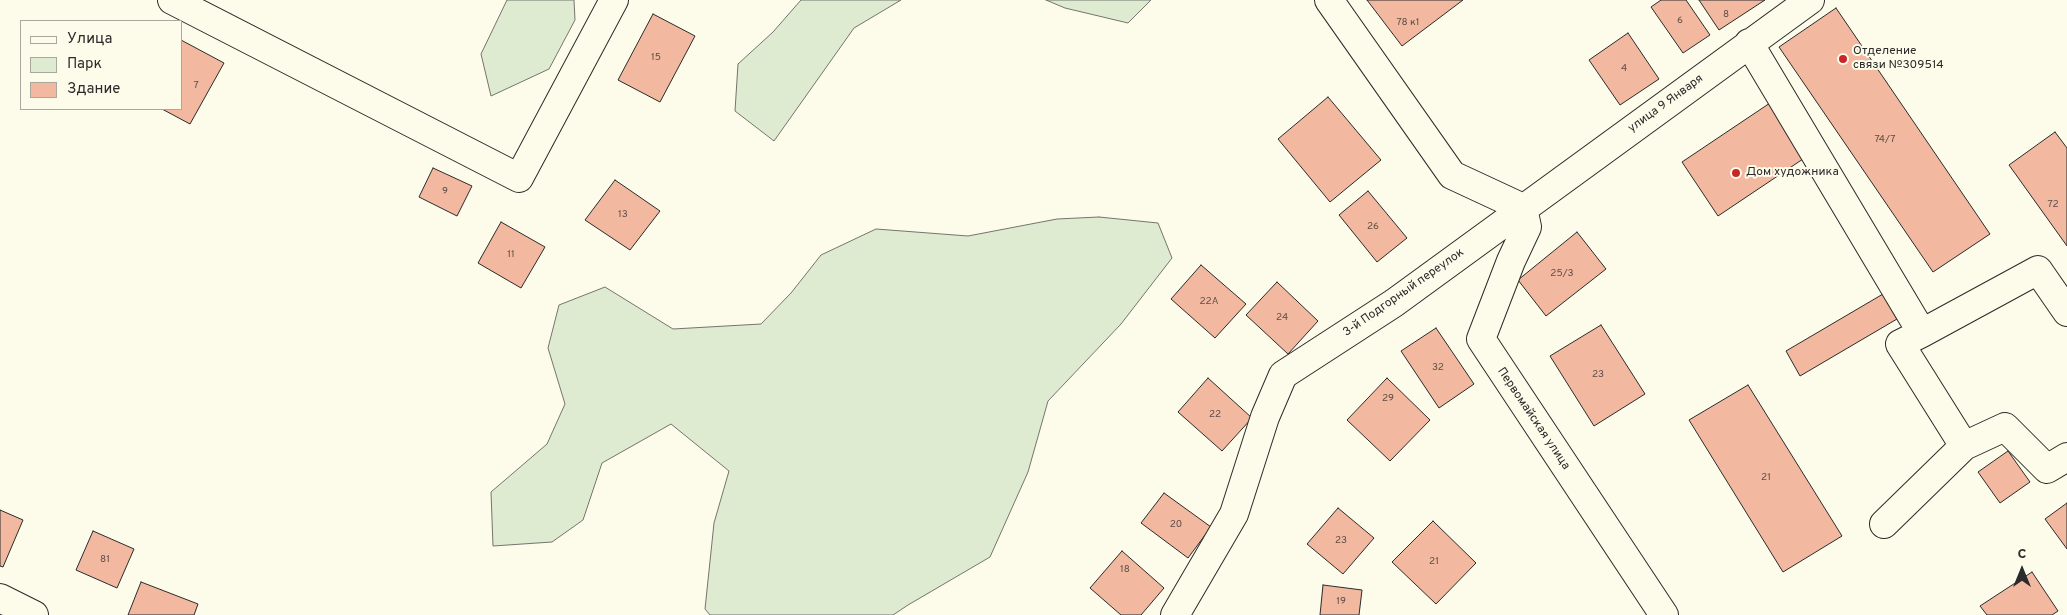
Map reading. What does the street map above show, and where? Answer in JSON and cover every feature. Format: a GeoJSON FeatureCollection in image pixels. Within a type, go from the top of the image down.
{"type":"FeatureCollection","features":[{"type":"Feature","properties":{"kind":"street"},"geometry":{"type":"LineString","coordinates":[[172,0],[519,178],[614,0]]}},
{"type":"Feature","properties":{"kind":"street"},"geometry":{"type":"LineString","coordinates":[[1329,0],[1452,175],[1523,208]]}},
{"type":"Feature","properties":{"kind":"street","name":"улица 9 Января"},"geometry":{"type":"LineString","coordinates":[[1523,208],[1810,0]]}},
{"type":"Feature","properties":{"kind":"street"},"geometry":{"type":"LineString","coordinates":[[1749,43],[1922,333]]}},
{"type":"Feature","properties":{"kind":"street","name":"3-й Подгорный переулок"},"geometry":{"type":"LineString","coordinates":[[1175,615],[1234,514],[1265,416],[1283,375],[1394,303],[1523,208]]}},
{"type":"Feature","properties":{"kind":"street","name":"Первомайская улица"},"geometry":{"type":"LineString","coordinates":[[1523,208],[1527,227],[1511,262],[1481,339],[1664,615]]}},
{"type":"Feature","properties":{"kind":"street"},"geometry":{"type":"LineString","coordinates":[[1964,446],[1900,344],[2038,270],[2067,312]]}},
{"type":"Feature","properties":{"kind":"street"},"geometry":{"type":"LineString","coordinates":[[1884,524],[1964,446],[2005,427],[2047,470],[2067,457]]}},
{"type":"Feature","properties":{"kind":"street"},"geometry":{"type":"LineString","coordinates":[[0,598],[34,615]]}},
{"type":"Feature","properties":{"kind":"green space"},"geometry":{"type":"Polygon","coordinates":[[[507,0],[574,0],[575,20],[549,69],[491,96],[481,54],[507,0]]]}},
{"type":"Feature","properties":{"kind":"green space"},"geometry":{"type":"Polygon","coordinates":[[[801,0],[901,0],[854,28],[774,141],[735,111],[738,64],[773,32],[801,0]]]}},
{"type":"Feature","properties":{"kind":"green space"},"geometry":{"type":"Polygon","coordinates":[[[1046,0],[1151,0],[1128,23],[1065,8],[1046,0]]]}},
{"type":"Feature","properties":{"kind":"green space"},"geometry":{"type":"Polygon","coordinates":[[[1099,217],[1158,223],[1172,258],[1121,324],[1048,401],[1028,472],[990,557],[893,615],[710,615],[705,609],[714,523],[729,471],[671,424],[602,463],[583,520],[552,542],[493,546],[491,492],[547,444],[565,404],[548,348],[559,305],[605,287],[673,329],[761,324],[791,293],[821,255],[876,229],[968,236],[1057,219],[1099,217]]]}},
{"type":"Feature","properties":{"kind":"building"},"geometry":{"type":"Polygon","coordinates":[[[1367,0],[1463,0],[1402,46],[1367,0]]]}},
{"type":"Feature","properties":{"kind":"building"},"geometry":{"type":"Polygon","coordinates":[[[1661,0],[1686,0],[1710,35],[1683,53],[1651,7],[1661,0]]]}},
{"type":"Feature","properties":{"kind":"building"},"geometry":{"type":"Polygon","coordinates":[[[1699,0],[1765,0],[1719,30],[1699,0]]]}},
{"type":"Feature","properties":{"kind":"building"},"geometry":{"type":"Polygon","coordinates":[[[1836,8],[1990,234],[1933,272],[1779,47],[1836,8]]]}},
{"type":"Feature","properties":{"kind":"building"},"geometry":{"type":"Polygon","coordinates":[[[653,14],[695,36],[660,102],[618,80],[653,14]]]}},
{"type":"Feature","properties":{"kind":"building"},"geometry":{"type":"Polygon","coordinates":[[[1628,33],[1659,79],[1620,105],[1589,60],[1628,33]]]}},
{"type":"Feature","properties":{"kind":"building"},"geometry":{"type":"Polygon","coordinates":[[[182,41],[224,63],[190,124],[164,110],[182,110],[182,41]]]}},
{"type":"Feature","properties":{"kind":"building"},"geometry":{"type":"Polygon","coordinates":[[[1328,97],[1381,160],[1330,202],[1278,139],[1328,97]]]}},
{"type":"Feature","properties":{"kind":"building"},"geometry":{"type":"Polygon","coordinates":[[[1770,103],[1806,157],[1718,216],[1682,162],[1770,103]]]}},
{"type":"Feature","properties":{"kind":"building"},"geometry":{"type":"Polygon","coordinates":[[[2055,132],[2067,148],[2067,246],[2009,165],[2055,132]]]}},
{"type":"Feature","properties":{"kind":"building"},"geometry":{"type":"Polygon","coordinates":[[[433,168],[472,186],[457,216],[419,197],[433,168]]]}},
{"type":"Feature","properties":{"kind":"building"},"geometry":{"type":"Polygon","coordinates":[[[615,180],[660,211],[630,250],[585,220],[615,180]]]}},
{"type":"Feature","properties":{"kind":"building"},"geometry":{"type":"Polygon","coordinates":[[[1368,191],[1407,238],[1377,262],[1339,215],[1368,191]]]}},
{"type":"Feature","properties":{"kind":"building"},"geometry":{"type":"Polygon","coordinates":[[[501,222],[545,247],[521,288],[478,263],[501,222]]]}},
{"type":"Feature","properties":{"kind":"building"},"geometry":{"type":"Polygon","coordinates":[[[1577,232],[1606,269],[1546,316],[1518,280],[1577,232]]]}},
{"type":"Feature","properties":{"kind":"building"},"geometry":{"type":"Polygon","coordinates":[[[1201,265],[1246,304],[1215,338],[1171,299],[1201,265]]]}},
{"type":"Feature","properties":{"kind":"building"},"geometry":{"type":"Polygon","coordinates":[[[1277,282],[1318,321],[1288,354],[1246,315],[1277,282]]]}},
{"type":"Feature","properties":{"kind":"building"},"geometry":{"type":"Polygon","coordinates":[[[1883,294],[1897,319],[1800,376],[1786,351],[1883,294]]]}},
{"type":"Feature","properties":{"kind":"building"},"geometry":{"type":"Polygon","coordinates":[[[1601,325],[1645,394],[1594,426],[1550,356],[1601,325]]]}},
{"type":"Feature","properties":{"kind":"building"},"geometry":{"type":"Polygon","coordinates":[[[1436,328],[1474,384],[1439,408],[1401,351],[1436,328]]]}},
{"type":"Feature","properties":{"kind":"building"},"geometry":{"type":"Polygon","coordinates":[[[1208,378],[1252,418],[1222,451],[1178,412],[1208,378]]]}},
{"type":"Feature","properties":{"kind":"building"},"geometry":{"type":"Polygon","coordinates":[[[1387,378],[1430,420],[1390,461],[1347,420],[1387,378]]]}},
{"type":"Feature","properties":{"kind":"building"},"geometry":{"type":"Polygon","coordinates":[[[1748,385],[1842,536],[1783,572],[1689,420],[1748,385]]]}},
{"type":"Feature","properties":{"kind":"building"},"geometry":{"type":"Polygon","coordinates":[[[2008,451],[2030,482],[2000,503],[1978,472],[2008,451]]]}},
{"type":"Feature","properties":{"kind":"building"},"geometry":{"type":"Polygon","coordinates":[[[1164,493],[1211,527],[1188,558],[1141,523],[1164,493]]]}},
{"type":"Feature","properties":{"kind":"building"},"geometry":{"type":"Polygon","coordinates":[[[2067,503],[2067,549],[2045,519],[2067,503]]]}},
{"type":"Feature","properties":{"kind":"building"},"geometry":{"type":"Polygon","coordinates":[[[1338,508],[1374,538],[1343,574],[1307,544],[1338,508]]]}},
{"type":"Feature","properties":{"kind":"building"},"geometry":{"type":"Polygon","coordinates":[[[0,510],[23,520],[3,567],[0,566],[0,510]]]}},
{"type":"Feature","properties":{"kind":"building"},"geometry":{"type":"Polygon","coordinates":[[[1433,521],[1476,563],[1436,604],[1392,562],[1433,521]]]}},
{"type":"Feature","properties":{"kind":"building"},"geometry":{"type":"Polygon","coordinates":[[[93,531],[134,549],[117,588],[76,570],[93,531]]]}},
{"type":"Feature","properties":{"kind":"building"},"geometry":{"type":"Polygon","coordinates":[[[1122,551],[1164,588],[1141,615],[1121,615],[1090,588],[1122,551]]]}},
{"type":"Feature","properties":{"kind":"building"},"geometry":{"type":"Polygon","coordinates":[[[2032,572],[2058,611],[2052,615],[1987,615],[1980,606],[2032,572]]]}},
{"type":"Feature","properties":{"kind":"building"},"geometry":{"type":"Polygon","coordinates":[[[141,582],[198,604],[194,615],[128,615],[141,582]]]}},
{"type":"Feature","properties":{"kind":"building"},"geometry":{"type":"Polygon","coordinates":[[[1323,585],[1362,590],[1359,615],[1320,615],[1323,585]]]}},
{"type":"Feature","properties":{"kind":"place","name":"Отделение связи №309514"},"geometry":{"type":"Point","coordinates":[1843,59]}},
{"type":"Feature","properties":{"kind":"place","name":"Дом художника"},"geometry":{"type":"Point","coordinates":[1736,173]}}]}
